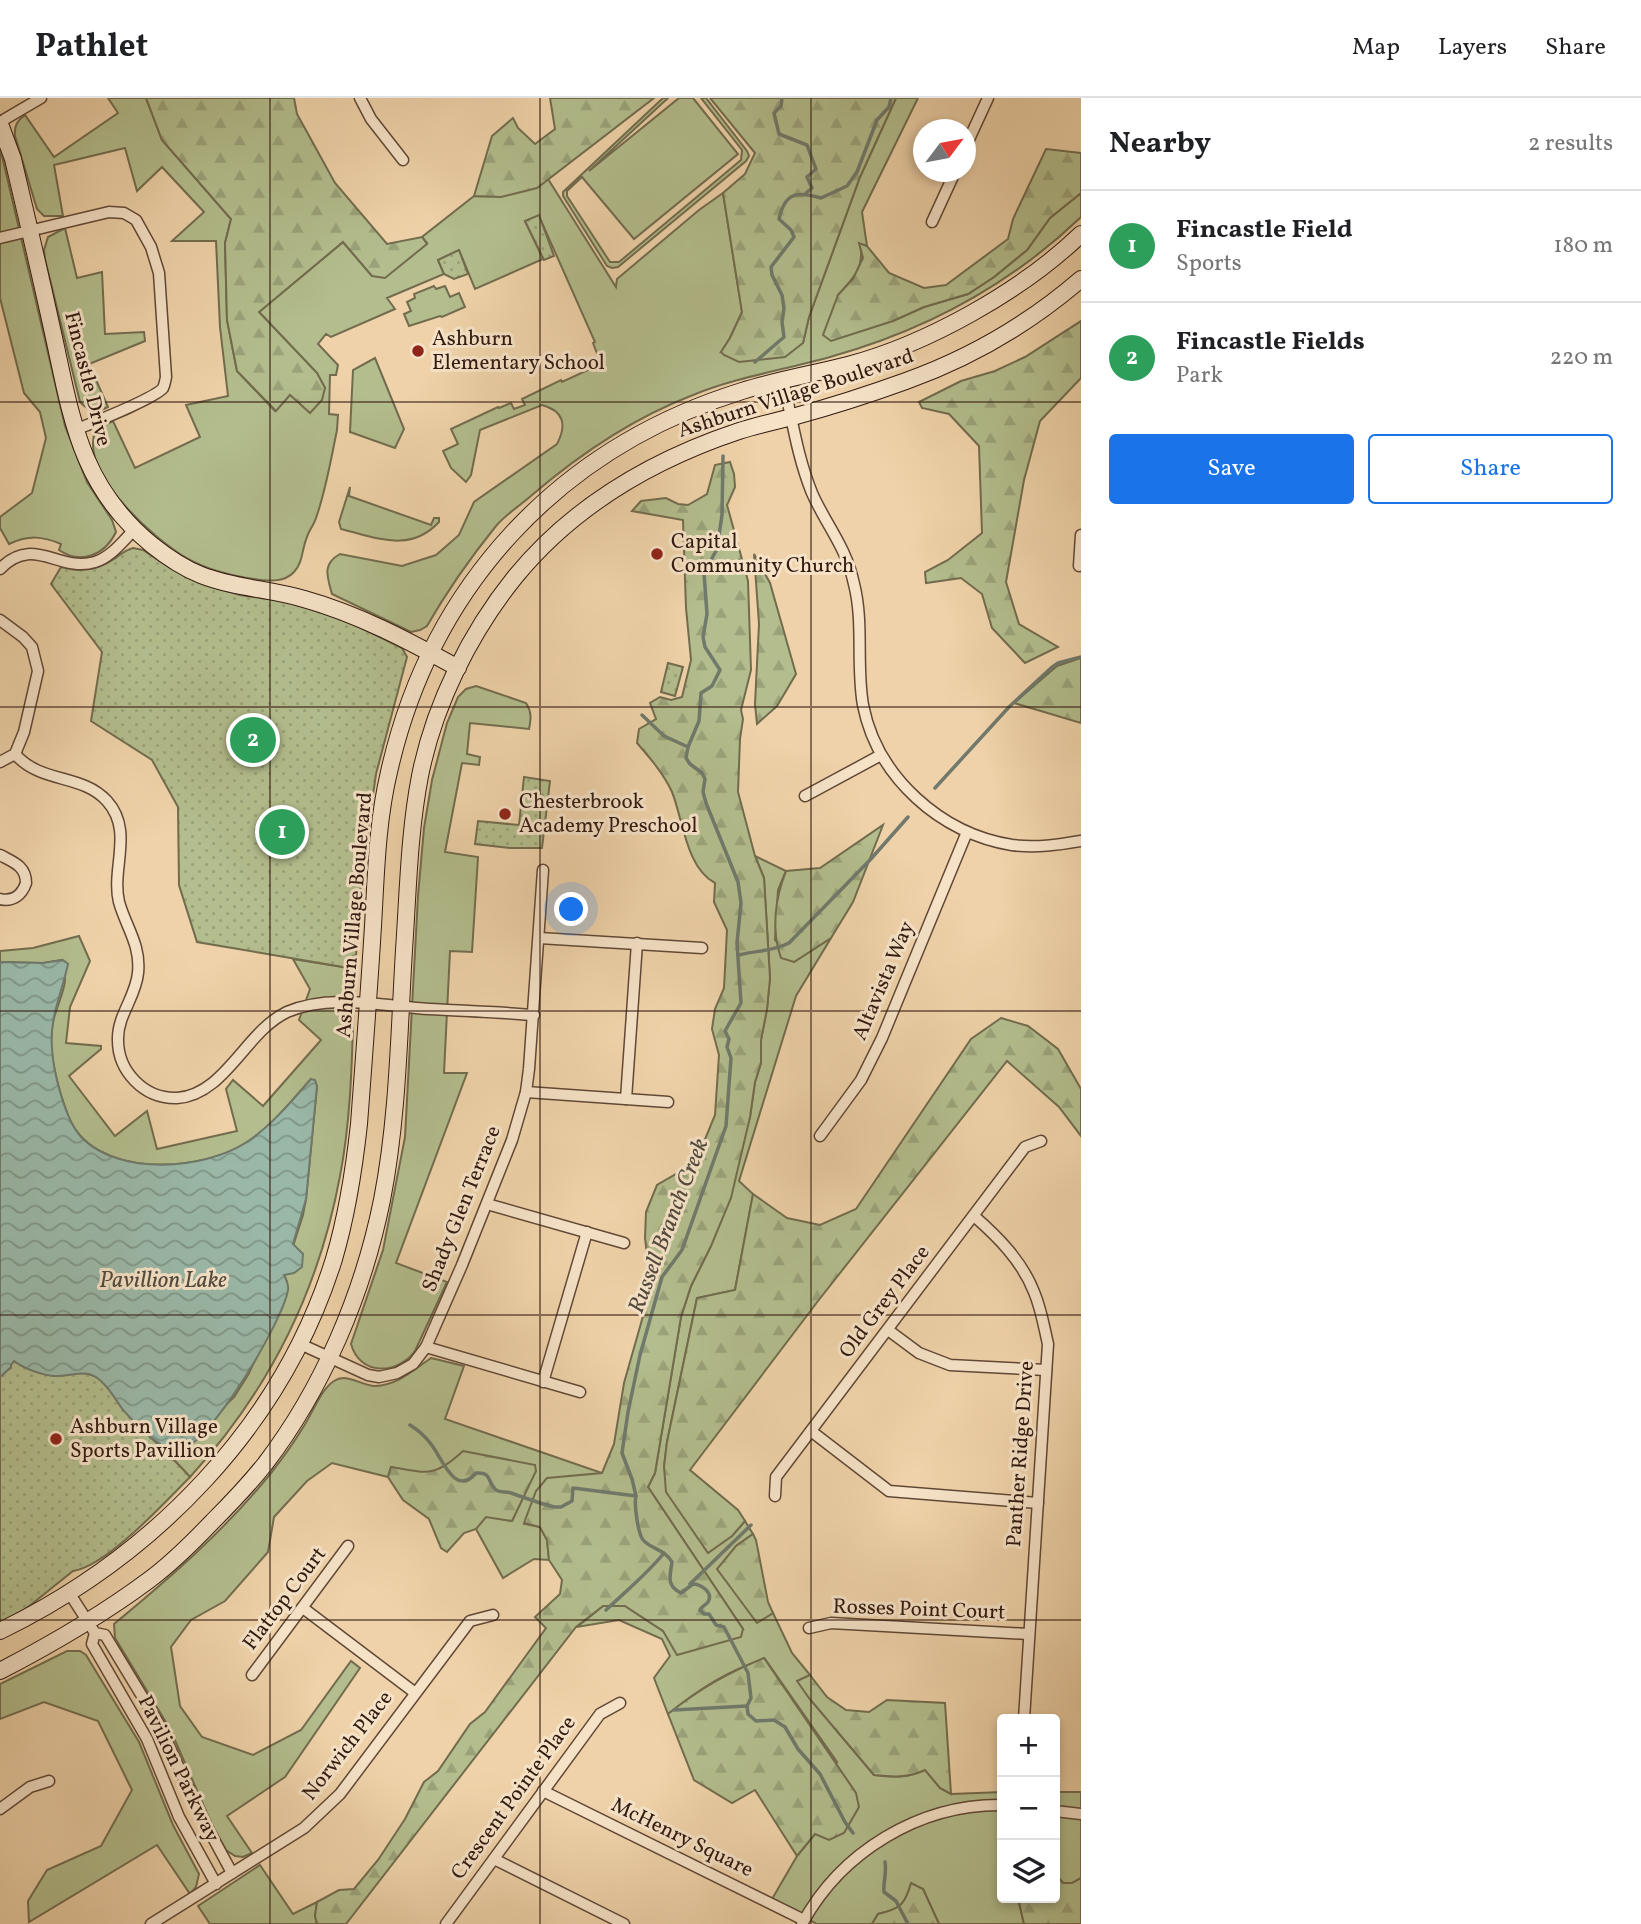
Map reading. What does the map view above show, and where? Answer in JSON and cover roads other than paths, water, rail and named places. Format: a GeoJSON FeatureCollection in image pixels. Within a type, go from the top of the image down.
{"type":"FeatureCollection","features":[{"type":"Feature","properties":{"kind":"main road","name":"Fincastle Drive"},"geometry":{"type":"LineString","coordinates":[[0,123],[13,159],[75,430],[93,476],[116,511],[164,555],[199,574],[223,583],[304,599],[349,615],[430,652],[458,668]]}},
{"type":"Feature","properties":{"kind":"main road","name":"Ashburn Village Boulevard"},"geometry":{"type":"LineString","coordinates":[[0,1631],[70,1594],[150,1536],[234,1447],[298,1343],[333,1262],[350,1194],[359,1125],[375,884],[384,799],[404,718],[430,652],[477,575],[530,515],[577,474],[630,438],[671,417],[724,396],[849,364],[905,346],[1003,293],[1081,234]]}},
{"type":"Feature","properties":{"kind":"main road","name":"Ashburn Village Boulevard"},"geometry":{"type":"LineString","coordinates":[[0,1671],[92,1627],[171,1562],[267,1461],[329,1358],[369,1255],[382,1199],[392,1136],[411,852],[421,774],[431,733],[458,668],[483,623],[516,576],[553,537],[596,500],[670,458],[739,431],[909,380],[961,357],[1029,319],[1081,279]]}},
{"type":"Feature","properties":{"kind":"street"},"geometry":{"type":"LineString","coordinates":[[0,123],[41,98]]}},
{"type":"Feature","properties":{"kind":"street"},"geometry":{"type":"LineString","coordinates":[[360,98],[371,119],[403,160]]}},
{"type":"Feature","properties":{"kind":"street"},"geometry":{"type":"LineString","coordinates":[[976,124],[988,98]]}},
{"type":"Feature","properties":{"kind":"street"},"geometry":{"type":"LineString","coordinates":[[932,222],[950,182]]}},
{"type":"Feature","properties":{"kind":"street"},"geometry":{"type":"LineString","coordinates":[[0,238],[109,212],[124,213],[142,227],[151,247],[159,272],[166,377],[164,386],[157,393],[125,409],[75,430]]}},
{"type":"Feature","properties":{"kind":"street"},"geometry":{"type":"LineString","coordinates":[[783,380],[795,439],[813,496],[837,536],[855,585],[860,683],[870,730],[881,755],[914,797],[967,832],[1014,845],[1080,844]]}},
{"type":"Feature","properties":{"kind":"street"},"geometry":{"type":"LineString","coordinates":[[0,569],[11,559],[29,553],[47,555],[72,564],[96,562],[116,549],[134,530]]}},
{"type":"Feature","properties":{"kind":"street"},"geometry":{"type":"LineString","coordinates":[[1079,566],[1081,535]]}},
{"type":"Feature","properties":{"kind":"street"},"geometry":{"type":"LineString","coordinates":[[0,620],[27,640],[37,662],[37,679],[26,724],[15,754],[0,762]]}},
{"type":"Feature","properties":{"kind":"street"},"geometry":{"type":"LineString","coordinates":[[15,754],[36,772],[95,790],[107,801],[117,817],[122,846],[117,892],[134,936],[139,965],[135,988],[118,1030],[118,1042],[124,1067],[139,1085],[151,1093],[177,1098],[195,1094],[214,1082],[265,1027],[287,1012],[317,1004],[368,1004],[534,1015]]}},
{"type":"Feature","properties":{"kind":"street"},"geometry":{"type":"LineString","coordinates":[[805,796],[881,755]]}},
{"type":"Feature","properties":{"kind":"street","name":"Altavista Way"},"geometry":{"type":"LineString","coordinates":[[820,1136],[861,1080],[882,1038],[967,832]]}},
{"type":"Feature","properties":{"kind":"street"},"geometry":{"type":"LineString","coordinates":[[0,855],[24,871],[26,883],[18,895],[10,900],[0,899]]}},
{"type":"Feature","properties":{"kind":"street","name":"Shady Glen Terrace"},"geometry":{"type":"LineString","coordinates":[[298,1343],[368,1375],[379,1377],[397,1373],[413,1364],[426,1347],[486,1204],[515,1130],[526,1092],[543,870]]}},
{"type":"Feature","properties":{"kind":"street"},"geometry":{"type":"LineString","coordinates":[[539,938],[702,948]]}},
{"type":"Feature","properties":{"kind":"street"},"geometry":{"type":"LineString","coordinates":[[626,1099],[637,943]]}},
{"type":"Feature","properties":{"kind":"street"},"geometry":{"type":"LineString","coordinates":[[526,1092],[668,1102]]}},
{"type":"Feature","properties":{"kind":"street","name":"Old Grey Place"},"geometry":{"type":"LineString","coordinates":[[775,1496],[776,1477],[1025,1147],[1041,1141]]}},
{"type":"Feature","properties":{"kind":"street"},"geometry":{"type":"LineString","coordinates":[[486,1204],[624,1242]]}},
{"type":"Feature","properties":{"kind":"street","name":"Panther Ridge Drive"},"geometry":{"type":"LineString","coordinates":[[974,1216],[1018,1261],[1034,1292],[1048,1344],[1024,1714]]}},
{"type":"Feature","properties":{"kind":"street"},"geometry":{"type":"LineString","coordinates":[[542,1382],[587,1233]]}},
{"type":"Feature","properties":{"kind":"street"},"geometry":{"type":"LineString","coordinates":[[888,1330],[919,1353],[950,1365],[1046,1370]]}},
{"type":"Feature","properties":{"kind":"street"},"geometry":{"type":"LineString","coordinates":[[426,1347],[580,1392]]}},
{"type":"Feature","properties":{"kind":"street"},"geometry":{"type":"LineString","coordinates":[[811,1431],[889,1491],[1038,1503]]}},
{"type":"Feature","properties":{"kind":"street","name":"Flattop Court"},"geometry":{"type":"LineString","coordinates":[[252,1675],[348,1546]]}},
{"type":"Feature","properties":{"kind":"street"},"geometry":{"type":"LineString","coordinates":[[70,1594],[92,1627]]}},
{"type":"Feature","properties":{"kind":"street"},"geometry":{"type":"LineString","coordinates":[[303,1608],[414,1692]]}},
{"type":"Feature","properties":{"kind":"street","name":"Norwich Place"},"geometry":{"type":"LineString","coordinates":[[151,1924],[304,1828],[323,1812],[340,1794],[414,1692],[470,1621],[493,1615]]}},
{"type":"Feature","properties":{"kind":"street","name":"Rosses Point Court"},"geometry":{"type":"LineString","coordinates":[[809,1628],[831,1623],[1028,1634]]}},
{"type":"Feature","properties":{"kind":"street","name":"Pavilion Parkway"},"geometry":{"type":"LineString","coordinates":[[92,1627],[105,1635],[160,1726],[198,1810],[232,1873]]}},
{"type":"Feature","properties":{"kind":"street","name":"Pavilion Parkway"},"geometry":{"type":"LineString","coordinates":[[92,1627],[92,1644],[147,1739],[191,1842],[216,1884]]}},
{"type":"Feature","properties":{"kind":"street","name":"Crescent Pointe Place"},"geometry":{"type":"LineString","coordinates":[[446,1924],[600,1714],[620,1703]]}},
{"type":"Feature","properties":{"kind":"street"},"geometry":{"type":"LineString","coordinates":[[0,1809],[30,1787],[49,1781]]}},
{"type":"Feature","properties":{"kind":"street","name":"McHenry Square"},"geometry":{"type":"LineString","coordinates":[[543,1791],[803,1922]]}},
{"type":"Feature","properties":{"kind":"street"},"geometry":{"type":"LineString","coordinates":[[803,1922],[841,1871],[884,1838],[913,1823],[953,1810],[997,1806]]}},
{"type":"Feature","properties":{"kind":"street"},"geometry":{"type":"LineString","coordinates":[[1060,1812],[1081,1814]]}},
{"type":"Feature","properties":{"kind":"street"},"geometry":{"type":"LineString","coordinates":[[494,1859],[624,1924]]}},
{"type":"Feature","properties":{"kind":"water","name":"Pavillion Lake"},"geometry":{"type":"Polygon","coordinates":[[[63,960],[68,964],[54,1016],[52,1037],[55,1069],[70,1120],[82,1138],[98,1150],[118,1159],[163,1165],[208,1159],[247,1142],[265,1128],[311,1079],[315,1080],[317,1086],[306,1199],[293,1244],[303,1254],[302,1267],[294,1273],[284,1275],[288,1288],[283,1306],[243,1381],[208,1429],[178,1451],[164,1447],[149,1435],[123,1410],[111,1392],[96,1377],[81,1373],[49,1375],[28,1369],[14,1361],[0,1377],[0,962],[43,963],[63,960]]]}},
{"type":"Feature","properties":{"kind":"waterway"},"geometry":{"type":"LineString","coordinates":[[782,98],[781,106],[774,113],[779,134],[807,145],[816,169],[807,177],[812,188],[806,193]]}},
{"type":"Feature","properties":{"kind":"waterway"},"geometry":{"type":"LineString","coordinates":[[755,362],[784,337],[782,295],[771,267],[794,237],[791,230],[779,219],[785,203],[799,194],[821,198],[847,186],[857,172],[877,120],[889,107],[891,98]]}},
{"type":"Feature","properties":{"kind":"waterway","name":"Russell Branch Creek"},"geometry":{"type":"LineString","coordinates":[[636,1496],[622,1453],[640,1355],[662,1277],[682,1250],[726,1126],[731,1058],[727,1047],[729,1039],[725,1031],[741,1003],[737,943],[741,903],[738,882],[706,803],[703,792],[705,779],[686,758],[699,721],[701,693],[712,686],[720,670],[705,647],[703,637],[707,614],[704,573],[717,549],[722,515],[723,456]]}},
{"type":"Feature","properties":{"kind":"waterway"},"geometry":{"type":"LineString","coordinates":[[935,788],[1009,707],[1051,668],[1058,663],[1081,657]]}},
{"type":"Feature","properties":{"kind":"waterway"},"geometry":{"type":"LineString","coordinates":[[642,715],[664,736],[688,747]]}},
{"type":"Feature","properties":{"kind":"waterway"},"geometry":{"type":"LineString","coordinates":[[739,955],[789,943],[908,817]]}},
{"type":"Feature","properties":{"kind":"waterway"},"geometry":{"type":"LineString","coordinates":[[410,1425],[429,1441],[455,1479],[462,1481],[468,1480],[476,1473],[485,1474],[496,1490],[554,1507],[561,1507],[572,1501],[573,1488],[636,1496],[637,1520],[642,1538],[672,1562],[670,1580],[673,1587],[681,1593],[696,1584],[708,1592],[708,1602],[700,1610],[709,1614],[716,1625],[724,1627],[748,1673],[751,1698],[747,1706],[748,1714],[756,1721],[774,1720],[785,1727],[798,1749],[820,1774],[853,1833]]}},
{"type":"Feature","properties":{"kind":"waterway"},"geometry":{"type":"LineString","coordinates":[[690,1584],[751,1525]]}},
{"type":"Feature","properties":{"kind":"waterway"},"geometry":{"type":"LineString","coordinates":[[606,1610],[664,1553]]}},
{"type":"Feature","properties":{"kind":"waterway"},"geometry":{"type":"LineString","coordinates":[[674,1710],[747,1706]]}},
{"type":"Feature","properties":{"kind":"waterway"},"geometry":{"type":"LineString","coordinates":[[885,1862],[884,1892],[896,1901],[908,1924]]}},
{"type":"Feature","properties":{"kind":"place","name":"Ashburn Elementary School"},"geometry":{"type":"Point","coordinates":[418,351]}},
{"type":"Feature","properties":{"kind":"place","name":"Capital Community Church"},"geometry":{"type":"Point","coordinates":[657,554]}},
{"type":"Feature","properties":{"kind":"place","name":"Fincastle Fields"},"geometry":{"type":"Point","coordinates":[253,740]}},
{"type":"Feature","properties":{"kind":"place","name":"Chesterbrook Academy Preschool"},"geometry":{"type":"Point","coordinates":[505,814]}},
{"type":"Feature","properties":{"kind":"place","name":"Fincastle Field"},"geometry":{"type":"Point","coordinates":[282,832]}},
{"type":"Feature","properties":{"kind":"place","name":"Ashburn Village Sports Pavillion"},"geometry":{"type":"Point","coordinates":[56,1439]}}]}
